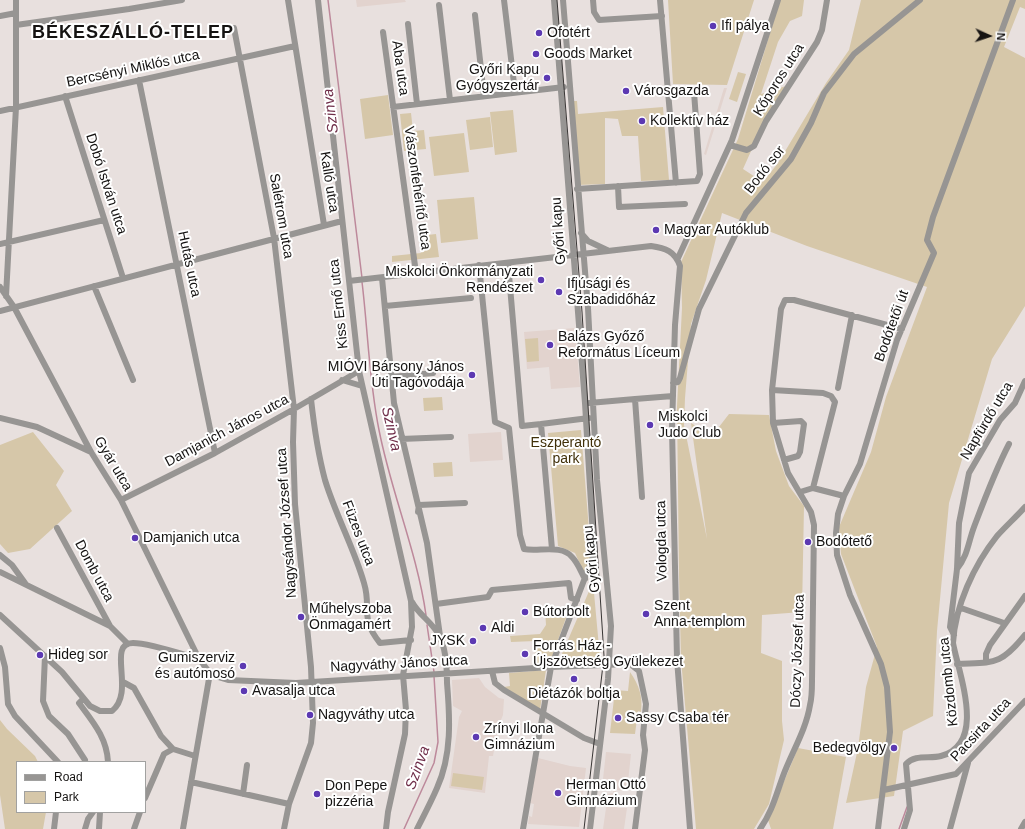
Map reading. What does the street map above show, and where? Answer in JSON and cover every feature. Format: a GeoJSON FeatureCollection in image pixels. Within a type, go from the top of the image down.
{"type":"FeatureCollection","features":[{"type":"Feature","properties":{"kind":"street"},"geometry":{"type":"LineString","coordinates":[[6,296],[16,107],[16,0]]}},
{"type":"Feature","properties":{"kind":"street"},"geometry":{"type":"LineString","coordinates":[[16,25],[129,10],[182,0]]}},
{"type":"Feature","properties":{"kind":"street","name":"Kalló utca"},"geometry":{"type":"LineString","coordinates":[[288,0],[324,225]]}},
{"type":"Feature","properties":{"kind":"street","name":"Kiss Ernő utca"},"geometry":{"type":"LineString","coordinates":[[318,0],[359,371],[411,601],[411,640],[403,675],[406,710],[405,734],[388,812],[386,829]]}},
{"type":"Feature","properties":{"kind":"street"},"geometry":{"type":"LineString","coordinates":[[504,0],[515,92]]}},
{"type":"Feature","properties":{"kind":"street","name":"Győri kapu"},"geometry":{"type":"LineString","coordinates":[[523,829],[551,667],[594,554],[585,403],[554,0]]}},
{"type":"Feature","properties":{"kind":"street","name":"Győri kapu"},"geometry":{"type":"LineString","coordinates":[[563,0],[588,308],[592,403],[603,554],[611,626],[609,666],[590,829]]}},
{"type":"Feature","properties":{"kind":"street"},"geometry":{"type":"LineString","coordinates":[[593,0],[594,12],[599,20],[662,16]]}},
{"type":"Feature","properties":{"kind":"street"},"geometry":{"type":"LineString","coordinates":[[660,0],[676,183]]}},
{"type":"Feature","properties":{"kind":"street","name":"Kőporos utca"},"geometry":{"type":"LineString","coordinates":[[678,258],[730,145],[778,0]]}},
{"type":"Feature","properties":{"kind":"street","name":"Kőporos utca"},"geometry":{"type":"LineString","coordinates":[[730,145],[746,150],[750,149],[758,141],[766,121],[817,42],[822,30],[827,0]]}},
{"type":"Feature","properties":{"kind":"street","name":"Bodó sor"},"geometry":{"type":"LineString","coordinates":[[673,383],[678,382],[680,378],[699,309],[723,257],[746,213],[791,159],[812,123],[824,93],[854,54],[920,0]]}},
{"type":"Feature","properties":{"kind":"street","name":"Bodótetői út"},"geometry":{"type":"LineString","coordinates":[[878,829],[890,732],[890,708],[881,664],[850,595],[837,555],[836,533],[838,514],[844,496],[860,464],[902,329],[934,253],[927,240],[933,216],[1013,0]]}},
{"type":"Feature","properties":{"kind":"street"},"geometry":{"type":"LineString","coordinates":[[440,5],[450,100]]}},
{"type":"Feature","properties":{"kind":"street"},"geometry":{"type":"LineString","coordinates":[[0,16],[16,13]]}},
{"type":"Feature","properties":{"kind":"street"},"geometry":{"type":"LineString","coordinates":[[475,15],[484,96]]}},
{"type":"Feature","properties":{"kind":"street","name":"Aba utca"},"geometry":{"type":"LineString","coordinates":[[408,24],[417,104]]}},
{"type":"Feature","properties":{"kind":"street","name":"Salétrom utca"},"geometry":{"type":"LineString","coordinates":[[234,28],[274,238],[294,409]]}},
{"type":"Feature","properties":{"kind":"street","name":"Aba utca"},"geometry":{"type":"LineString","coordinates":[[383,32],[393,107],[569,86]]}},
{"type":"Feature","properties":{"kind":"street","name":"Bercsényi Miklós utca"},"geometry":{"type":"LineString","coordinates":[[0,110],[295,46]]}},
{"type":"Feature","properties":{"kind":"street","name":"Hutás utca"},"geometry":{"type":"LineString","coordinates":[[139,80],[215,453]]}},
{"type":"Feature","properties":{"kind":"street"},"geometry":{"type":"LineString","coordinates":[[578,189],[697,181],[700,174],[694,92]]}},
{"type":"Feature","properties":{"kind":"street","name":"Dobó István utca"},"geometry":{"type":"LineString","coordinates":[[65,96],[123,278]]}},
{"type":"Feature","properties":{"kind":"street","name":"Vászonfehérítő utca"},"geometry":{"type":"LineString","coordinates":[[393,107],[416,273]]}},
{"type":"Feature","properties":{"kind":"street"},"geometry":{"type":"LineString","coordinates":[[618,186],[619,207],[685,204]]}},
{"type":"Feature","properties":{"kind":"street"},"geometry":{"type":"LineString","coordinates":[[0,244],[104,220]]}},
{"type":"Feature","properties":{"kind":"street"},"geometry":{"type":"LineString","coordinates":[[0,311],[342,221]]}},
{"type":"Feature","properties":{"kind":"street"},"geometry":{"type":"LineString","coordinates":[[581,233],[588,241],[609,251]]}},
{"type":"Feature","properties":{"kind":"street"},"geometry":{"type":"LineString","coordinates":[[348,281],[650,246],[669,250],[678,258]]}},
{"type":"Feature","properties":{"kind":"street","name":"Vologda utca"},"geometry":{"type":"LineString","coordinates":[[678,258],[680,266],[675,325],[672,430],[677,658],[690,829]]}},
{"type":"Feature","properties":{"kind":"street"},"geometry":{"type":"LineString","coordinates":[[508,263],[522,426]]}},
{"type":"Feature","properties":{"kind":"street"},"geometry":{"type":"LineString","coordinates":[[478,265],[496,422],[509,428],[593,418]]}},
{"type":"Feature","properties":{"kind":"street"},"geometry":{"type":"LineString","coordinates":[[382,278],[394,403],[418,512],[427,543],[440,636],[443,644],[448,747],[438,787],[417,829]]}},
{"type":"Feature","properties":{"kind":"street"},"geometry":{"type":"LineString","coordinates":[[94,286],[133,380]]}},
{"type":"Feature","properties":{"kind":"street","name":"Gyár utca"},"geometry":{"type":"LineString","coordinates":[[0,287],[14,307],[91,452],[121,500],[199,659]]}},
{"type":"Feature","properties":{"kind":"street"},"geometry":{"type":"LineString","coordinates":[[385,306],[472,298]]}},
{"type":"Feature","properties":{"kind":"street","name":"Dóczy József utca"},"geometry":{"type":"LineString","coordinates":[[760,829],[777,798],[783,776],[806,723],[811,704],[814,525],[811,512],[788,473],[773,423],[772,390],[781,309],[785,300],[794,300],[902,329]]}},
{"type":"Feature","properties":{"kind":"street"},"geometry":{"type":"LineString","coordinates":[[838,388],[852,315]]}},
{"type":"Feature","properties":{"kind":"street","name":"Damjanich János utca"},"geometry":{"type":"LineString","coordinates":[[121,500],[215,453],[359,371]]}},
{"type":"Feature","properties":{"kind":"street"},"geometry":{"type":"LineString","coordinates":[[391,377],[433,373]]}},
{"type":"Feature","properties":{"kind":"street"},"geometry":{"type":"LineString","coordinates":[[342,380],[362,386]]}},
{"type":"Feature","properties":{"kind":"street","name":"Napfürdő utca"},"geometry":{"type":"LineString","coordinates":[[954,635],[950,627],[957,569],[959,523],[969,473],[1000,420],[1015,403],[1025,381]]}},
{"type":"Feature","properties":{"kind":"street"},"geometry":{"type":"LineString","coordinates":[[772,390],[823,393],[831,396],[835,402],[813,488]]}},
{"type":"Feature","properties":{"kind":"street"},"geometry":{"type":"LineString","coordinates":[[585,403],[672,396]]}},
{"type":"Feature","properties":{"kind":"street","name":"Füzes utca"},"geometry":{"type":"LineString","coordinates":[[311,399],[314,426],[325,480],[365,586],[367,622],[380,643],[411,640]]}},
{"type":"Feature","properties":{"kind":"street"},"geometry":{"type":"LineString","coordinates":[[636,399],[642,497]]}},
{"type":"Feature","properties":{"kind":"street","name":"Nagysándor József utca"},"geometry":{"type":"LineString","coordinates":[[284,829],[289,804],[311,744],[313,723],[312,682],[295,504],[293,442],[294,409]]}},
{"type":"Feature","properties":{"kind":"street"},"geometry":{"type":"LineString","coordinates":[[0,418],[37,427],[91,452]]}},
{"type":"Feature","properties":{"kind":"street"},"geometry":{"type":"LineString","coordinates":[[0,424],[8,419]]}},
{"type":"Feature","properties":{"kind":"street"},"geometry":{"type":"LineString","coordinates":[[773,423],[801,421],[804,424],[800,452],[798,456],[784,460]]}},
{"type":"Feature","properties":{"kind":"street"},"geometry":{"type":"LineString","coordinates":[[541,424],[552,549]]}},
{"type":"Feature","properties":{"kind":"street"},"geometry":{"type":"LineString","coordinates":[[509,428],[520,535],[524,549],[534,551],[552,549],[563,551],[572,556],[585,579]]}},
{"type":"Feature","properties":{"kind":"street"},"geometry":{"type":"LineString","coordinates":[[401,439],[451,437]]}},
{"type":"Feature","properties":{"kind":"street"},"geometry":{"type":"LineString","coordinates":[[80,447],[85,440]]}},
{"type":"Feature","properties":{"kind":"street","name":"Napfürdő utca"},"geometry":{"type":"LineString","coordinates":[[957,569],[968,552],[970,539],[994,472],[1009,444]]}},
{"type":"Feature","properties":{"kind":"street"},"geometry":{"type":"LineString","coordinates":[[800,492],[813,488],[844,496]]}},
{"type":"Feature","properties":{"kind":"street"},"geometry":{"type":"LineString","coordinates":[[418,512],[419,506],[465,503]]}},
{"type":"Feature","properties":{"kind":"street","name":"Közdomb utca"},"geometry":{"type":"LineString","coordinates":[[907,785],[906,764],[908,761],[915,758],[940,756],[952,752],[960,746],[964,737],[967,728],[964,691],[957,664],[954,635],[961,608],[982,557],[998,536],[1025,508]]}},
{"type":"Feature","properties":{"kind":"street","name":"Domb utca"},"geometry":{"type":"LineString","coordinates":[[57,528],[110,626],[128,644]]}},
{"type":"Feature","properties":{"kind":"street"},"geometry":{"type":"LineString","coordinates":[[0,555],[12,565],[26,584]]}},
{"type":"Feature","properties":{"kind":"street","name":"Domb utca"},"geometry":{"type":"LineString","coordinates":[[0,572],[110,626]]}},
{"type":"Feature","properties":{"kind":"street"},"geometry":{"type":"LineString","coordinates":[[436,604],[488,597],[492,590],[569,583],[571,598],[577,600]]}},
{"type":"Feature","properties":{"kind":"street"},"geometry":{"type":"LineString","coordinates":[[986,662],[986,654],[990,645],[1004,623],[1025,596]]}},
{"type":"Feature","properties":{"kind":"street","name":"Kiss Ernő utca"},"geometry":{"type":"LineString","coordinates":[[411,601],[417,610],[436,629],[440,636]]}},
{"type":"Feature","properties":{"kind":"street"},"geometry":{"type":"LineString","coordinates":[[961,608],[1004,623]]}},
{"type":"Feature","properties":{"kind":"street"},"geometry":{"type":"LineString","coordinates":[[0,615],[62,672],[90,706],[100,712],[112,711],[120,702],[123,694],[120,656],[123,647],[128,644],[138,643],[199,659],[210,673],[183,829]]}},
{"type":"Feature","properties":{"kind":"street"},"geometry":{"type":"LineString","coordinates":[[957,664],[999,661],[1010,652],[1025,635]]}},
{"type":"Feature","properties":{"kind":"street"},"geometry":{"type":"LineString","coordinates":[[0,648],[5,667],[8,704],[15,716],[57,761]]}},
{"type":"Feature","properties":{"kind":"street"},"geometry":{"type":"LineString","coordinates":[[45,656],[43,701],[50,716],[68,734],[85,760]]}},
{"type":"Feature","properties":{"kind":"street","name":"Nagyváthy János utca"},"geometry":{"type":"LineString","coordinates":[[210,673],[228,680],[296,683],[403,675],[630,664],[639,671],[645,692],[646,704],[643,735],[645,750],[635,829]]}},
{"type":"Feature","properties":{"kind":"street"},"geometry":{"type":"LineString","coordinates":[[492,671],[495,683],[504,690],[584,738],[600,744]]}},
{"type":"Feature","properties":{"kind":"street"},"geometry":{"type":"LineString","coordinates":[[123,682],[134,688],[161,736],[172,749],[195,756]]}},
{"type":"Feature","properties":{"kind":"street"},"geometry":{"type":"LineString","coordinates":[[83,699],[79,703],[100,732],[107,751],[108,761]]}},
{"type":"Feature","properties":{"kind":"street","name":"Pacsirta utca"},"geometry":{"type":"LineString","coordinates":[[884,790],[949,777],[956,774],[969,762],[1025,701]]}},
{"type":"Feature","properties":{"kind":"street"},"geometry":{"type":"LineString","coordinates":[[146,796],[164,754],[172,749]]}},
{"type":"Feature","properties":{"kind":"street"},"geometry":{"type":"LineString","coordinates":[[950,829],[969,762]]}},
{"type":"Feature","properties":{"kind":"street"},"geometry":{"type":"LineString","coordinates":[[243,794],[247,765]]}},
{"type":"Feature","properties":{"kind":"street"},"geometry":{"type":"LineString","coordinates":[[191,782],[289,804]]}},
{"type":"Feature","properties":{"kind":"street"},"geometry":{"type":"LineString","coordinates":[[904,829],[910,810],[907,785]]}},
{"type":"Feature","properties":{"kind":"street"},"geometry":{"type":"LineString","coordinates":[[54,829],[56,813]]}},
{"type":"Feature","properties":{"kind":"street"},"geometry":{"type":"LineString","coordinates":[[84,829],[92,813]]}},
{"type":"Feature","properties":{"kind":"street"},"geometry":{"type":"LineString","coordinates":[[99,829],[100,813]]}},
{"type":"Feature","properties":{"kind":"street"},"geometry":{"type":"LineString","coordinates":[[134,829],[140,813]]}},
{"type":"Feature","properties":{"kind":"street"},"geometry":{"type":"LineString","coordinates":[[1021,829],[1025,822]]}},
{"type":"Feature","properties":{"kind":"shaded area"},"geometry":{"type":"Polygon","coordinates":[[[356,0],[405,0],[406,2],[357,7],[356,0]]]}},
{"type":"Feature","properties":{"kind":"shaded area"},"geometry":{"type":"Polygon","coordinates":[[[724,88],[727,88],[706,155],[704,154],[724,88]]]}},
{"type":"Feature","properties":{"kind":"shaded area"},"geometry":{"type":"Polygon","coordinates":[[[575,328],[580,387],[551,389],[549,367],[527,369],[524,332],[575,328]]]}},
{"type":"Feature","properties":{"kind":"shaded area"},"geometry":{"type":"Polygon","coordinates":[[[501,432],[503,460],[470,462],[468,434],[501,432]]]}},
{"type":"Feature","properties":{"kind":"shaded area","name":"Zrínyi Ilona Gimnázium"},"geometry":{"type":"Polygon","coordinates":[[[479,678],[485,687],[499,698],[504,699],[503,715],[498,727],[493,756],[489,756],[485,793],[449,788],[459,717],[462,711],[453,706],[452,680],[479,678]]]}},
{"type":"Feature","properties":{"kind":"shaded area","name":"Herman Ottó Gimnázium"},"geometry":{"type":"Polygon","coordinates":[[[606,752],[631,754],[627,791],[616,790],[616,794],[620,802],[617,808],[627,808],[624,829],[603,829],[606,808],[603,799],[607,794],[613,793],[613,790],[602,788],[606,752]]]}},
{"type":"Feature","properties":{"kind":"shaded area","name":"Herman Ottó Gimnázium"},"geometry":{"type":"Polygon","coordinates":[[[538,758],[570,766],[586,768],[579,827],[528,824],[529,816],[532,817],[534,804],[530,803],[538,758]]]}},
{"type":"Feature","properties":{"kind":"green space"},"geometry":{"type":"Polygon","coordinates":[[[668,0],[754,0],[727,85],[673,84],[668,0]]]}},
{"type":"Feature","properties":{"kind":"green space"},"geometry":{"type":"Polygon","coordinates":[[[780,0],[804,0],[802,16],[790,21],[778,42],[761,94],[786,86],[760,131],[743,169],[763,182],[778,163],[826,83],[849,50],[861,0],[1025,0],[1025,9],[1020,7],[1004,47],[1025,58],[1025,306],[992,359],[949,503],[937,631],[933,716],[903,731],[894,796],[846,803],[858,748],[866,687],[877,647],[841,554],[839,527],[871,452],[886,397],[927,287],[807,246],[722,213],[706,280],[691,324],[684,425],[707,539],[691,423],[712,436],[729,414],[769,415],[776,451],[789,486],[804,506],[802,612],[762,615],[761,653],[782,661],[782,721],[784,740],[769,804],[754,829],[696,829],[681,659],[677,406],[682,308],[681,262],[738,139],[780,0]]]}},
{"type":"Feature","properties":{"kind":"green space"},"geometry":{"type":"Polygon","coordinates":[[[738,72],[746,74],[737,102],[729,99],[738,72]]]}},
{"type":"Feature","properties":{"kind":"green space"},"geometry":{"type":"Polygon","coordinates":[[[388,95],[393,135],[365,139],[360,99],[388,95]]]}},
{"type":"Feature","properties":{"kind":"green space"},"geometry":{"type":"Polygon","coordinates":[[[573,101],[577,101],[578,114],[663,107],[669,180],[641,181],[638,136],[622,136],[618,119],[605,118],[605,184],[577,185],[573,101]]]}},
{"type":"Feature","properties":{"kind":"green space"},"geometry":{"type":"Polygon","coordinates":[[[513,110],[517,152],[495,155],[490,112],[513,110]]]}},
{"type":"Feature","properties":{"kind":"green space"},"geometry":{"type":"Polygon","coordinates":[[[411,113],[413,131],[424,130],[426,149],[404,151],[400,114],[411,113]]]}},
{"type":"Feature","properties":{"kind":"green space"},"geometry":{"type":"Polygon","coordinates":[[[490,117],[493,147],[470,150],[466,120],[490,117]]]}},
{"type":"Feature","properties":{"kind":"green space"},"geometry":{"type":"Polygon","coordinates":[[[464,133],[469,172],[434,176],[429,137],[464,133]]]}},
{"type":"Feature","properties":{"kind":"green space"},"geometry":{"type":"Polygon","coordinates":[[[474,197],[478,239],[441,243],[437,200],[474,197]]]}},
{"type":"Feature","properties":{"kind":"green space"},"geometry":{"type":"Polygon","coordinates":[[[436,234],[439,257],[392,262],[392,256],[421,253],[419,236],[436,234]]]}},
{"type":"Feature","properties":{"kind":"green space"},"geometry":{"type":"Polygon","coordinates":[[[538,338],[539,361],[527,362],[525,339],[538,338]]]}},
{"type":"Feature","properties":{"kind":"green space"},"geometry":{"type":"Polygon","coordinates":[[[442,397],[443,410],[424,411],[423,398],[442,397]]]}},
{"type":"Feature","properties":{"kind":"green space","name":"Eszperantó park"},"geometry":{"type":"Polygon","coordinates":[[[581,430],[591,555],[584,573],[575,553],[558,546],[548,433],[581,430]]]}},
{"type":"Feature","properties":{"kind":"green space"},"geometry":{"type":"Polygon","coordinates":[[[33,432],[64,471],[56,485],[72,511],[30,549],[8,553],[0,544],[0,445],[33,432]]]}},
{"type":"Feature","properties":{"kind":"green space"},"geometry":{"type":"Polygon","coordinates":[[[452,462],[453,476],[434,477],[433,463],[452,462]]]}},
{"type":"Feature","properties":{"kind":"green space"},"geometry":{"type":"Polygon","coordinates":[[[593,582],[600,658],[558,663],[593,582]]]}},
{"type":"Feature","properties":{"kind":"green space"},"geometry":{"type":"Polygon","coordinates":[[[570,607],[550,662],[536,663],[535,641],[511,642],[510,636],[540,634],[546,625],[545,609],[570,607]]]}},
{"type":"Feature","properties":{"kind":"green space"},"geometry":{"type":"Polygon","coordinates":[[[546,670],[540,710],[504,687],[510,686],[509,673],[546,670]]]}},
{"type":"Feature","properties":{"kind":"green space"},"geometry":{"type":"Polygon","coordinates":[[[630,672],[636,681],[641,696],[641,712],[638,711],[635,734],[610,733],[615,690],[628,691],[630,672]]]}},
{"type":"Feature","properties":{"kind":"green space"},"geometry":{"type":"Polygon","coordinates":[[[0,720],[7,729],[35,756],[38,761],[16,761],[16,813],[46,813],[43,829],[5,829],[0,795],[0,720]]]}},
{"type":"Feature","properties":{"kind":"green space"},"geometry":{"type":"Polygon","coordinates":[[[798,748],[846,757],[833,829],[771,829],[768,820],[798,748]]]}},
{"type":"Feature","properties":{"kind":"green space"},"geometry":{"type":"Polygon","coordinates":[[[453,773],[484,777],[482,790],[451,786],[453,773]]]}},
{"type":"Feature","properties":{"kind":"waterway","name":"Szinva"},"geometry":{"type":"LineString","coordinates":[[328,0],[362,278]]}},
{"type":"Feature","properties":{"kind":"waterway","name":"Szinva"},"geometry":{"type":"LineString","coordinates":[[362,282],[371,375],[379,430],[390,476],[417,568],[426,615]]}},
{"type":"Feature","properties":{"kind":"waterway","name":"Szinva"},"geometry":{"type":"LineString","coordinates":[[427,625],[434,672]]}},
{"type":"Feature","properties":{"kind":"waterway","name":"Szinva"},"geometry":{"type":"LineString","coordinates":[[404,829],[434,763],[438,742],[434,676]]}},
{"type":"Feature","properties":{"kind":"waterway"},"geometry":{"type":"LineString","coordinates":[[899,829],[907,807]]}},
{"type":"Feature","properties":{"kind":"tram line"},"geometry":{"type":"LineString","coordinates":[[557,0],[582,312],[604,656],[584,829]]}},
{"type":"Feature","properties":{"kind":"place","name":"Ifi pálya"},"geometry":{"type":"Point","coordinates":[713,26]}},
{"type":"Feature","properties":{"kind":"place","name":"Ofotért"},"geometry":{"type":"Point","coordinates":[539,33]}},
{"type":"Feature","properties":{"kind":"place","name":"Goods Market"},"geometry":{"type":"Point","coordinates":[536,54]}},
{"type":"Feature","properties":{"kind":"place","name":"Győri Kapu Gyógyszertár"},"geometry":{"type":"Point","coordinates":[547,78]}},
{"type":"Feature","properties":{"kind":"place","name":"Városgazda"},"geometry":{"type":"Point","coordinates":[626,91]}},
{"type":"Feature","properties":{"kind":"place","name":"Kollektív ház"},"geometry":{"type":"Point","coordinates":[642,121]}},
{"type":"Feature","properties":{"kind":"place","name":"Magyar Autóklub"},"geometry":{"type":"Point","coordinates":[656,230]}},
{"type":"Feature","properties":{"kind":"place","name":"Miskolci Önkormányzati Rendészet"},"geometry":{"type":"Point","coordinates":[541,280]}},
{"type":"Feature","properties":{"kind":"place","name":"Ifjúsági és Szabadidőház"},"geometry":{"type":"Point","coordinates":[559,292]}},
{"type":"Feature","properties":{"kind":"place","name":"Balázs Győző Református Líceum"},"geometry":{"type":"Point","coordinates":[550,345]}},
{"type":"Feature","properties":{"kind":"place","name":"MIÓVI Bársony János Úti Tagóvodája"},"geometry":{"type":"Point","coordinates":[472,375]}},
{"type":"Feature","properties":{"kind":"place","name":"Miskolci Judo Club"},"geometry":{"type":"Point","coordinates":[650,425]}},
{"type":"Feature","properties":{"kind":"place","name":"Damjanich utca"},"geometry":{"type":"Point","coordinates":[135,538]}},
{"type":"Feature","properties":{"kind":"place","name":"Bodótető"},"geometry":{"type":"Point","coordinates":[808,542]}},
{"type":"Feature","properties":{"kind":"place","name":"Bútorbolt"},"geometry":{"type":"Point","coordinates":[525,612]}},
{"type":"Feature","properties":{"kind":"place","name":"Szent Anna-templom"},"geometry":{"type":"Point","coordinates":[646,614]}},
{"type":"Feature","properties":{"kind":"place","name":"Műhelyszoba Önmagamért"},"geometry":{"type":"Point","coordinates":[301,617]}},
{"type":"Feature","properties":{"kind":"place","name":"Aldi"},"geometry":{"type":"Point","coordinates":[483,628]}},
{"type":"Feature","properties":{"kind":"place","name":"JYSK"},"geometry":{"type":"Point","coordinates":[473,641]}},
{"type":"Feature","properties":{"kind":"place","name":"Forrás Ház - Újszövetség Gyülekezet"},"geometry":{"type":"Point","coordinates":[525,654]}},
{"type":"Feature","properties":{"kind":"place","name":"Hideg sor"},"geometry":{"type":"Point","coordinates":[40,655]}},
{"type":"Feature","properties":{"kind":"place","name":"Gumiszerviz és autómosó"},"geometry":{"type":"Point","coordinates":[243,666]}},
{"type":"Feature","properties":{"kind":"place","name":"Diétázók boltja"},"geometry":{"type":"Point","coordinates":[574,679]}},
{"type":"Feature","properties":{"kind":"place","name":"Avasalja utca"},"geometry":{"type":"Point","coordinates":[244,691]}},
{"type":"Feature","properties":{"kind":"place","name":"Nagyváthy utca"},"geometry":{"type":"Point","coordinates":[310,715]}},
{"type":"Feature","properties":{"kind":"place","name":"Sassy Csaba tér"},"geometry":{"type":"Point","coordinates":[618,718]}},
{"type":"Feature","properties":{"kind":"place","name":"Zrínyi Ilona Gimnázium"},"geometry":{"type":"Point","coordinates":[476,737]}},
{"type":"Feature","properties":{"kind":"place","name":"Bedegvölgy"},"geometry":{"type":"Point","coordinates":[894,748]}},
{"type":"Feature","properties":{"kind":"place","name":"Herman Ottó Gimnázium"},"geometry":{"type":"Point","coordinates":[558,793]}},
{"type":"Feature","properties":{"kind":"place","name":"Don Pepe pizzéria"},"geometry":{"type":"Point","coordinates":[317,794]}},
{"type":"Feature","properties":{"kind":"district","name":"BÉKESZÁLLÓ-TELEP"},"geometry":{"type":"Point","coordinates":[133,33]}}]}
